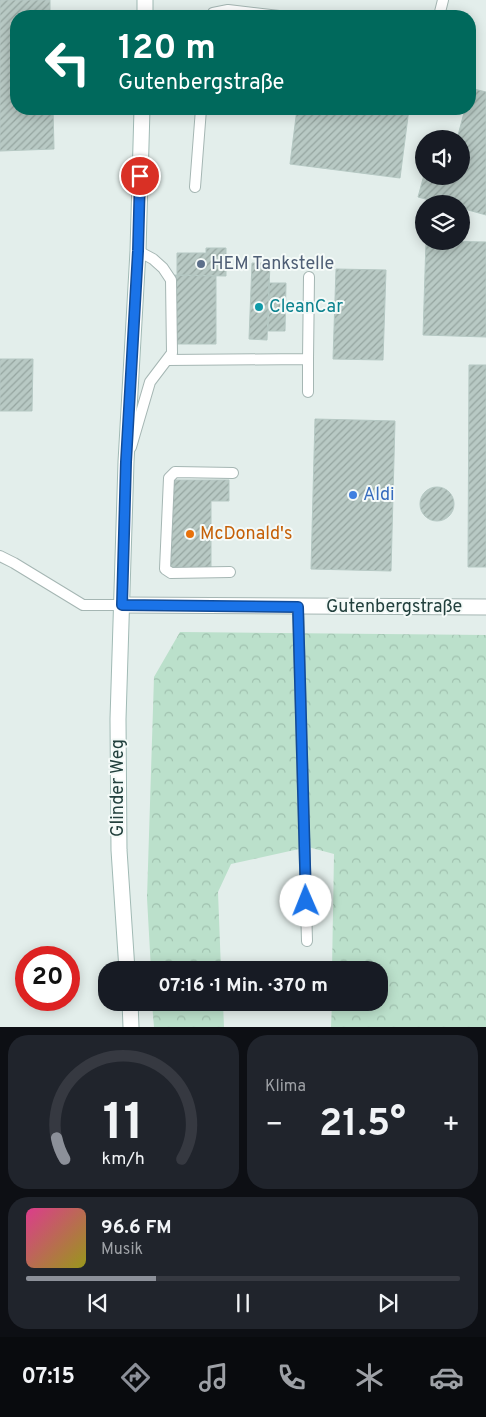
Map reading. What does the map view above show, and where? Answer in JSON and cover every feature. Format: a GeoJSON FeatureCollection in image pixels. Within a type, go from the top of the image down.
{"type":"FeatureCollection","features":[{"type":"Feature","properties":{"kind":"main road","name":"Glinder Weg"},"geometry":{"type":"LineString","coordinates":[[126,961],[119,850],[118,719],[126,462],[138,251],[142,115]]}},
{"type":"Feature","properties":{"kind":"main road","name":"Gutenbergstraße"},"geometry":{"type":"LineString","coordinates":[[122,605],[486,607]]}},
{"type":"Feature","properties":{"kind":"main road"},"geometry":{"type":"LineString","coordinates":[[130,1011],[131,1027]]}},
{"type":"Feature","properties":{"kind":"lane"},"geometry":{"type":"LineString","coordinates":[[195,187],[201,115]]}},
{"type":"Feature","properties":{"kind":"lane"},"geometry":{"type":"LineString","coordinates":[[126,462],[150,382],[172,353],[171,280],[163,268],[153,259],[138,251]]}},
{"type":"Feature","properties":{"kind":"lane"},"geometry":{"type":"LineString","coordinates":[[308,392],[309,277]]}},
{"type":"Feature","properties":{"kind":"lane"},"geometry":{"type":"LineString","coordinates":[[166,360],[308,359]]}},
{"type":"Feature","properties":{"kind":"lane"},"geometry":{"type":"LineString","coordinates":[[230,572],[171,574],[167,572],[168,478],[172,473],[233,473]]}},
{"type":"Feature","properties":{"kind":"lane"},"geometry":{"type":"LineString","coordinates":[[0,556],[82,605],[122,605]]}},
{"type":"Feature","properties":{"kind":"lane"},"geometry":{"type":"LineString","coordinates":[[298,607],[307,941]]}},
{"type":"Feature","properties":{"kind":"green space"},"geometry":{"type":"Polygon","coordinates":[[[180,632],[486,635],[486,1027],[331,1027],[332,1011],[388,1011],[388,961],[332,961],[334,854],[308,847],[231,864],[218,892],[221,961],[150,961],[147,898],[154,677],[180,632]]]}},
{"type":"Feature","properties":{"kind":"green space"},"geometry":{"type":"Polygon","coordinates":[[[153,1011],[223,1011],[224,1027],[154,1027],[153,1011]]]}},
{"type":"Feature","properties":{"kind":"building"},"geometry":{"type":"Polygon","coordinates":[[[0,0],[50,0],[50,10],[10,10],[10,115],[53,115],[54,149],[0,151],[0,0]]]}},
{"type":"Feature","properties":{"kind":"building"},"geometry":{"type":"Polygon","coordinates":[[[476,90],[486,92],[486,215],[470,211],[470,195],[419,195],[421,185],[470,185],[470,130],[459,130],[463,115],[476,115],[476,90]]]}},
{"type":"Feature","properties":{"kind":"building"},"geometry":{"type":"Polygon","coordinates":[[[296,115],[408,115],[400,178],[290,164],[296,115]]]}},
{"type":"Feature","properties":{"kind":"building"},"geometry":{"type":"Polygon","coordinates":[[[470,242],[486,242],[486,337],[423,335],[426,250],[470,250],[470,242]]]}},
{"type":"Feature","properties":{"kind":"building","name":"HEM Tankstelle"},"geometry":{"type":"Polygon","coordinates":[[[206,248],[226,248],[226,276],[177,275],[177,253],[206,253],[206,248]]]}},
{"type":"Feature","properties":{"kind":"building","name":"CleanCar"},"geometry":{"type":"Polygon","coordinates":[[[252,263],[270,263],[267,340],[249,339],[252,263]]]}},
{"type":"Feature","properties":{"kind":"building"},"geometry":{"type":"Polygon","coordinates":[[[336,269],[386,270],[383,360],[333,359],[336,269]]]}},
{"type":"Feature","properties":{"kind":"building"},"geometry":{"type":"Polygon","coordinates":[[[170,275],[216,276],[216,344],[169,344],[170,275]]]}},
{"type":"Feature","properties":{"kind":"building"},"geometry":{"type":"Polygon","coordinates":[[[269,283],[286,283],[285,331],[268,331],[269,283]]]}},
{"type":"Feature","properties":{"kind":"building"},"geometry":{"type":"Polygon","coordinates":[[[0,359],[33,359],[32,411],[0,411],[0,359]]]}},
{"type":"Feature","properties":{"kind":"building"},"geometry":{"type":"Polygon","coordinates":[[[469,365],[486,365],[486,567],[468,567],[469,365]]]}},
{"type":"Feature","properties":{"kind":"building","name":"Aldi"},"geometry":{"type":"Polygon","coordinates":[[[315,419],[395,421],[391,571],[311,569],[315,419]]]}},
{"type":"Feature","properties":{"kind":"building","name":"McDonald's"},"geometry":{"type":"Polygon","coordinates":[[[169,480],[229,480],[229,501],[211,501],[211,568],[168,567],[169,480]]]}},
{"type":"Feature","properties":{"kind":"building"},"geometry":{"type":"Polygon","coordinates":[[[437,487],[449,492],[454,504],[449,516],[437,521],[425,516],[420,504],[425,492],[437,487]]]}},
{"type":"Feature","properties":{"kind":"place","name":"HEM Tankstelle"},"geometry":{"type":"Point","coordinates":[201,264]}},
{"type":"Feature","properties":{"kind":"place","name":"CleanCar"},"geometry":{"type":"Point","coordinates":[259,307]}},
{"type":"Feature","properties":{"kind":"place","name":"Aldi"},"geometry":{"type":"Point","coordinates":[353,495]}},
{"type":"Feature","properties":{"kind":"place","name":"McDonald's"},"geometry":{"type":"Point","coordinates":[190,534]}},
{"type":"Feature","properties":{"kind":"route"},"geometry":{"type":"LineString","coordinates":[[140,176],[138,251],[126,462],[122,605],[298,607],[306,901]]}}]}
